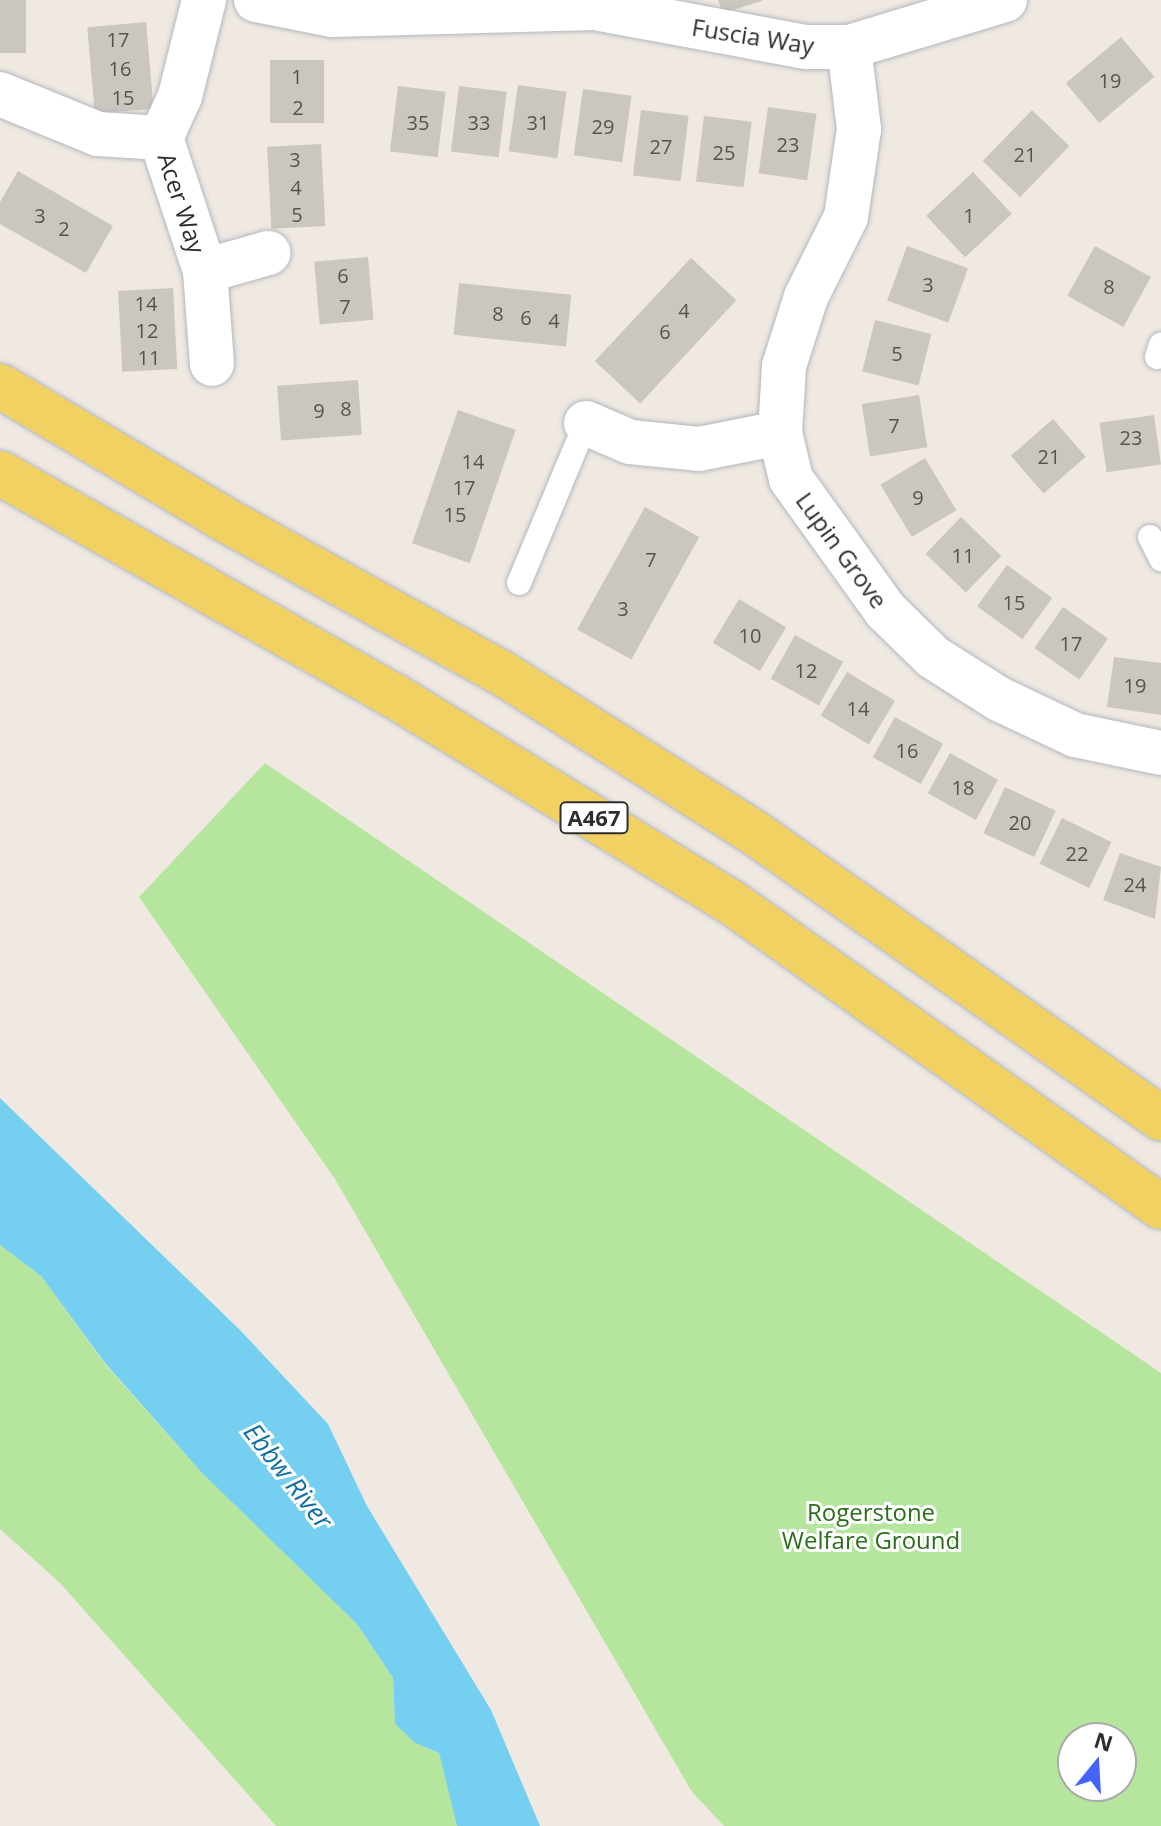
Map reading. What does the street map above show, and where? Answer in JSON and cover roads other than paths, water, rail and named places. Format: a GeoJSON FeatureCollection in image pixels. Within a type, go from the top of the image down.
{"type":"FeatureCollection","features":[{"type":"Feature","properties":{"kind":"main road"},"geometry":{"type":"LineString","coordinates":[[0,386],[222,518],[505,675],[752,831],[1161,1118]]}},
{"type":"Feature","properties":{"kind":"main road","name":"A467"},"geometry":{"type":"LineString","coordinates":[[0,473],[393,695],[731,902],[1161,1207]]}},
{"type":"Feature","properties":{"kind":"street","name":"Acer Way"},"geometry":{"type":"LineString","coordinates":[[204,0],[180,96],[161,138],[205,271],[212,364]]}},
{"type":"Feature","properties":{"kind":"street","name":"Fuscia Way"},"geometry":{"type":"LineString","coordinates":[[256,0],[332,15],[634,8],[806,47],[849,47],[1005,0]]}},
{"type":"Feature","properties":{"kind":"street","name":"Lupin Grove"},"geometry":{"type":"LineString","coordinates":[[849,47],[859,129],[846,217],[806,297],[784,366],[780,433],[791,479],[885,610],[933,657],[999,699],[1075,735],[1161,753]]}},
{"type":"Feature","properties":{"kind":"street"},"geometry":{"type":"LineString","coordinates":[[0,94],[98,134],[161,138]]}},
{"type":"Feature","properties":{"kind":"street"},"geometry":{"type":"LineString","coordinates":[[205,271],[268,253]]}},
{"type":"Feature","properties":{"kind":"street"},"geometry":{"type":"LineString","coordinates":[[586,423],[630,442],[699,449],[780,433]]}},
{"type":"Feature","properties":{"kind":"lane"},"geometry":{"type":"LineString","coordinates":[[519,583],[586,423]]}},
{"type":"Feature","properties":{"kind":"lane"},"geometry":{"type":"LineString","coordinates":[[1150,537],[1161,559]]}},
{"type":"Feature","properties":{"kind":"water","name":"Ebbw River"},"geometry":{"type":"Polygon","coordinates":[[[0,1098],[240,1330],[328,1424],[367,1506],[491,1710],[540,1826],[457,1826],[439,1753],[415,1743],[395,1724],[393,1678],[357,1624],[203,1474],[105,1363],[41,1276],[0,1245],[0,1098]]]}},
{"type":"Feature","properties":{"kind":"park label","name":"Rogerstone Welfare Ground"},"geometry":{"type":"Point","coordinates":[871,1526]}}]}
